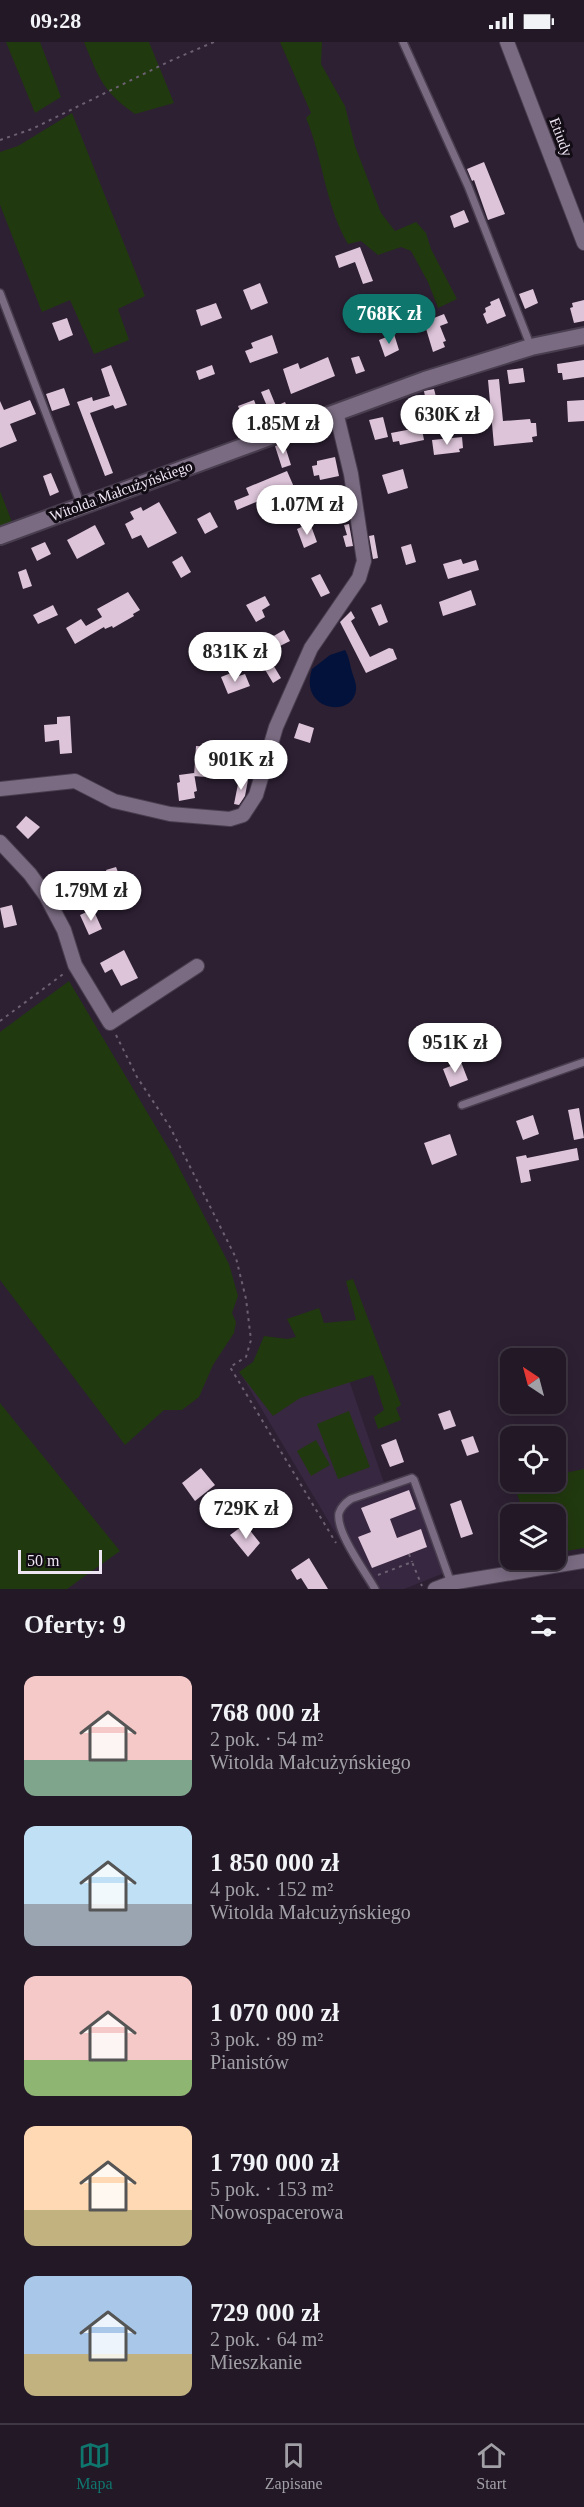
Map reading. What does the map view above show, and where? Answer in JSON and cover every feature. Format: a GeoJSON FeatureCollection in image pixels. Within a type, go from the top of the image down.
{"type":"FeatureCollection","features":[{"type":"Feature","properties":{"kind":"street","name":"Etiudy"},"geometry":{"type":"LineString","coordinates":[[507,42],[584,243]]}},
{"type":"Feature","properties":{"kind":"street","name":"Witolda Małcużyńskiego"},"geometry":{"type":"LineString","coordinates":[[0,536],[436,376],[531,347],[584,336]]}},
{"type":"Feature","properties":{"kind":"street"},"geometry":{"type":"LineString","coordinates":[[0,789],[75,781],[114,801],[170,814],[230,819],[243,815],[256,795],[276,727],[311,648],[359,578],[364,561],[353,484],[336,412]]}},
{"type":"Feature","properties":{"kind":"street"},"geometry":{"type":"LineString","coordinates":[[0,842],[30,874],[46,896],[64,930],[75,965],[110,1023],[197,966]]}},
{"type":"Feature","properties":{"kind":"street"},"geometry":{"type":"LineString","coordinates":[[435,1589],[451,1584],[584,1561]]}},
{"type":"Feature","properties":{"kind":"lane"},"geometry":{"type":"LineString","coordinates":[[403,42],[468,186],[531,347]]}},
{"type":"Feature","properties":{"kind":"lane"},"geometry":{"type":"LineString","coordinates":[[0,293],[81,505]]}},
{"type":"Feature","properties":{"kind":"lane"},"geometry":{"type":"LineString","coordinates":[[462,1105],[584,1062]]}},
{"type":"Feature","properties":{"kind":"lane"},"geometry":{"type":"LineString","coordinates":[[375,1589],[341,1530],[340,1509],[351,1499],[412,1478],[451,1584]]}},
{"type":"Feature","properties":{"kind":"path"},"geometry":{"type":"LineString","coordinates":[[0,140],[33,129],[170,61],[214,42]]}},
{"type":"Feature","properties":{"kind":"path"},"geometry":{"type":"LineString","coordinates":[[0,1021],[75,965]]}},
{"type":"Feature","properties":{"kind":"path"},"geometry":{"type":"LineString","coordinates":[[110,1023],[137,1077],[170,1127],[236,1258],[242,1278],[250,1340],[246,1357],[230,1367],[340,1549]]}},
{"type":"Feature","properties":{"kind":"path"},"geometry":{"type":"LineString","coordinates":[[409,1554],[423,1589]]}},
{"type":"Feature","properties":{"kind":"path"},"geometry":{"type":"LineString","coordinates":[[369,1578],[412,1562]]}},
{"type":"Feature","properties":{"kind":"shaded area"},"geometry":{"type":"Polygon","coordinates":[[[335,1339],[385,1486],[404,1480],[413,1484],[444,1573],[404,1589],[369,1589],[242,1376],[335,1339]]]}},
{"type":"Feature","properties":{"kind":"green space"},"geometry":{"type":"Polygon","coordinates":[[[6,42],[40,42],[61,97],[35,113],[6,42]]]}},
{"type":"Feature","properties":{"kind":"green space"},"geometry":{"type":"Polygon","coordinates":[[[84,42],[149,42],[174,103],[135,114],[108,91],[84,42]]]}},
{"type":"Feature","properties":{"kind":"green space"},"geometry":{"type":"Polygon","coordinates":[[[280,42],[322,42],[321,64],[345,106],[355,146],[381,213],[395,231],[416,222],[426,233],[431,249],[457,299],[438,308],[428,282],[411,251],[401,247],[378,255],[361,241],[348,244],[329,198],[306,118],[311,113],[280,42]]]}},
{"type":"Feature","properties":{"kind":"green space"},"geometry":{"type":"Polygon","coordinates":[[[72,113],[145,296],[118,309],[129,340],[94,354],[70,300],[42,312],[0,205],[0,152],[18,146],[72,113]]]}},
{"type":"Feature","properties":{"kind":"green space"},"geometry":{"type":"Polygon","coordinates":[[[0,491],[12,522],[0,527],[0,491]]]}},
{"type":"Feature","properties":{"kind":"green space"},"geometry":{"type":"Polygon","coordinates":[[[69,981],[172,1154],[229,1264],[238,1296],[232,1313],[236,1322],[234,1333],[213,1365],[199,1397],[182,1410],[164,1410],[125,1445],[0,1280],[0,1032],[69,981]]]}},
{"type":"Feature","properties":{"kind":"green space"},"geometry":{"type":"Polygon","coordinates":[[[353,1279],[401,1405],[396,1408],[401,1420],[378,1429],[374,1417],[384,1410],[373,1375],[300,1398],[273,1416],[239,1372],[253,1362],[264,1336],[287,1339],[296,1337],[287,1319],[319,1308],[324,1323],[356,1320],[346,1281],[353,1279]]]}},
{"type":"Feature","properties":{"kind":"green space"},"geometry":{"type":"Polygon","coordinates":[[[0,1403],[120,1551],[67,1589],[0,1589],[0,1403]]]}},
{"type":"Feature","properties":{"kind":"green space"},"geometry":{"type":"Polygon","coordinates":[[[349,1411],[370,1467],[338,1479],[317,1424],[349,1411]]]}},
{"type":"Feature","properties":{"kind":"green space"},"geometry":{"type":"Polygon","coordinates":[[[316,1440],[330,1465],[311,1476],[297,1451],[316,1440]]]}},
{"type":"Feature","properties":{"kind":"green space"},"geometry":{"type":"Polygon","coordinates":[[[584,1469],[584,1548],[566,1551],[566,1504],[521,1504],[516,1492],[566,1492],[566,1473],[584,1469]]]}},
{"type":"Feature","properties":{"kind":"water"},"geometry":{"type":"Polygon","coordinates":[[[345,650],[356,690],[353,699],[346,705],[328,706],[319,702],[313,694],[310,683],[312,669],[330,655],[345,650]]]}},
{"type":"Feature","properties":{"kind":"building"},"geometry":{"type":"Polygon","coordinates":[[[484,162],[505,214],[488,220],[474,180],[472,181],[467,169],[484,162]]]}},
{"type":"Feature","properties":{"kind":"building"},"geometry":{"type":"Polygon","coordinates":[[[464,210],[469,222],[454,228],[450,216],[464,210]]]}},
{"type":"Feature","properties":{"kind":"building"},"geometry":{"type":"Polygon","coordinates":[[[360,247],[373,281],[363,284],[355,262],[339,268],[335,256],[360,247]]]}},
{"type":"Feature","properties":{"kind":"building"},"geometry":{"type":"Polygon","coordinates":[[[260,283],[268,303],[251,310],[243,290],[260,283]]]}},
{"type":"Feature","properties":{"kind":"building"},"geometry":{"type":"Polygon","coordinates":[[[533,289],[538,303],[525,309],[519,294],[533,289]]]}},
{"type":"Feature","properties":{"kind":"building"},"geometry":{"type":"Polygon","coordinates":[[[499,298],[506,316],[487,324],[483,314],[486,312],[485,308],[491,305],[490,302],[499,298]]]}},
{"type":"Feature","properties":{"kind":"building"},"geometry":{"type":"Polygon","coordinates":[[[584,300],[584,321],[574,323],[570,308],[573,307],[572,303],[584,300]]]}},
{"type":"Feature","properties":{"kind":"building"},"geometry":{"type":"Polygon","coordinates":[[[216,303],[222,318],[201,326],[196,310],[216,303]]]}},
{"type":"Feature","properties":{"kind":"building"},"geometry":{"type":"Polygon","coordinates":[[[444,314],[448,323],[440,326],[446,341],[443,342],[445,347],[433,352],[424,322],[444,314]]]}},
{"type":"Feature","properties":{"kind":"building"},"geometry":{"type":"Polygon","coordinates":[[[67,318],[73,335],[59,341],[52,323],[67,318]]]}},
{"type":"Feature","properties":{"kind":"building"},"geometry":{"type":"Polygon","coordinates":[[[394,334],[399,350],[385,357],[379,340],[394,334]]]}},
{"type":"Feature","properties":{"kind":"building"},"geometry":{"type":"Polygon","coordinates":[[[272,335],[278,353],[250,363],[245,351],[253,348],[251,343],[272,335]]]}},
{"type":"Feature","properties":{"kind":"building"},"geometry":{"type":"Polygon","coordinates":[[[359,356],[365,371],[356,374],[351,358],[359,356]]]}},
{"type":"Feature","properties":{"kind":"building"},"geometry":{"type":"Polygon","coordinates":[[[328,357],[335,376],[291,394],[283,369],[298,363],[300,369],[328,357]]]}},
{"type":"Feature","properties":{"kind":"building"},"geometry":{"type":"Polygon","coordinates":[[[584,360],[584,377],[563,380],[562,373],[558,373],[557,364],[584,360]]]}},
{"type":"Feature","properties":{"kind":"building"},"geometry":{"type":"Polygon","coordinates":[[[111,365],[127,405],[115,409],[113,405],[90,413],[113,473],[105,476],[77,402],[92,397],[93,401],[110,396],[101,369],[111,365]]]}},
{"type":"Feature","properties":{"kind":"building"},"geometry":{"type":"Polygon","coordinates":[[[212,365],[215,374],[199,380],[196,371],[212,365]]]}},
{"type":"Feature","properties":{"kind":"building"},"geometry":{"type":"Polygon","coordinates":[[[523,368],[525,382],[509,384],[507,370],[523,368]]]}},
{"type":"Feature","properties":{"kind":"building"},"geometry":{"type":"Polygon","coordinates":[[[499,379],[503,421],[530,419],[531,423],[536,423],[537,436],[532,437],[533,442],[494,446],[488,380],[499,379]]]}},
{"type":"Feature","properties":{"kind":"building"},"geometry":{"type":"Polygon","coordinates":[[[64,388],[70,405],[52,411],[46,394],[64,388]]]}},
{"type":"Feature","properties":{"kind":"building"},"geometry":{"type":"Polygon","coordinates":[[[269,389],[276,406],[285,402],[291,416],[274,423],[261,392],[269,389]]]}},
{"type":"Feature","properties":{"kind":"building"},"geometry":{"type":"Polygon","coordinates":[[[434,389],[442,420],[421,424],[424,440],[400,445],[399,441],[393,442],[391,433],[412,429],[410,409],[427,407],[424,391],[434,389]]]}},
{"type":"Feature","properties":{"kind":"building"},"geometry":{"type":"Polygon","coordinates":[[[30,400],[36,414],[10,424],[17,441],[0,448],[0,401],[4,410],[30,400]]]}},
{"type":"Feature","properties":{"kind":"building"},"geometry":{"type":"Polygon","coordinates":[[[254,400],[259,413],[243,419],[238,406],[254,400]]]}},
{"type":"Feature","properties":{"kind":"building"},"geometry":{"type":"Polygon","coordinates":[[[584,400],[584,421],[568,422],[567,401],[584,400]]]}},
{"type":"Feature","properties":{"kind":"building"},"geometry":{"type":"Polygon","coordinates":[[[383,417],[388,437],[375,440],[369,420],[383,417]]]}},
{"type":"Feature","properties":{"kind":"building"},"geometry":{"type":"Polygon","coordinates":[[[462,437],[463,448],[459,449],[460,452],[434,455],[432,440],[462,437]]]}},
{"type":"Feature","properties":{"kind":"building"},"geometry":{"type":"Polygon","coordinates":[[[284,443],[291,465],[282,468],[275,446],[284,443]]]}},
{"type":"Feature","properties":{"kind":"building"},"geometry":{"type":"Polygon","coordinates":[[[335,457],[339,476],[320,480],[319,475],[314,476],[312,466],[317,465],[317,461],[335,457]]]}},
{"type":"Feature","properties":{"kind":"building"},"geometry":{"type":"Polygon","coordinates":[[[403,469],[408,488],[388,494],[382,475],[403,469]]]}},
{"type":"Feature","properties":{"kind":"building"},"geometry":{"type":"Polygon","coordinates":[[[287,471],[294,487],[279,493],[277,488],[259,494],[261,500],[237,510],[234,501],[249,495],[246,488],[287,471]]]}},
{"type":"Feature","properties":{"kind":"building"},"geometry":{"type":"Polygon","coordinates":[[[51,473],[59,492],[50,496],[43,476],[51,473]]]}},
{"type":"Feature","properties":{"kind":"building"},"geometry":{"type":"Polygon","coordinates":[[[159,502],[177,533],[148,548],[141,535],[132,539],[125,524],[134,519],[130,512],[141,507],[143,511],[159,502]]]}},
{"type":"Feature","properties":{"kind":"building"},"geometry":{"type":"Polygon","coordinates":[[[210,512],[218,527],[205,534],[197,519],[210,512]]]}},
{"type":"Feature","properties":{"kind":"building"},"geometry":{"type":"Polygon","coordinates":[[[310,523],[317,542],[304,548],[297,529],[310,523]]]}},
{"type":"Feature","properties":{"kind":"building"},"geometry":{"type":"Polygon","coordinates":[[[349,524],[353,546],[346,547],[343,536],[347,535],[344,525],[349,524]]]}},
{"type":"Feature","properties":{"kind":"building"},"geometry":{"type":"Polygon","coordinates":[[[95,525],[105,544],[77,559],[67,540],[95,525]]]}},
{"type":"Feature","properties":{"kind":"building"},"geometry":{"type":"Polygon","coordinates":[[[374,535],[378,558],[373,559],[369,536],[374,535]]]}},
{"type":"Feature","properties":{"kind":"building"},"geometry":{"type":"Polygon","coordinates":[[[45,542],[51,554],[37,561],[31,548],[45,542]]]}},
{"type":"Feature","properties":{"kind":"building"},"geometry":{"type":"Polygon","coordinates":[[[411,544],[416,562],[406,565],[401,547],[411,544]]]}},
{"type":"Feature","properties":{"kind":"building"},"geometry":{"type":"Polygon","coordinates":[[[182,556],[191,572],[181,578],[172,562],[182,556]]]}},
{"type":"Feature","properties":{"kind":"building"},"geometry":{"type":"Polygon","coordinates":[[[461,559],[463,564],[476,560],[479,570],[448,579],[443,564],[461,559]]]}},
{"type":"Feature","properties":{"kind":"building"},"geometry":{"type":"Polygon","coordinates":[[[26,569],[32,586],[23,589],[18,572],[26,569]]]}},
{"type":"Feature","properties":{"kind":"building"},"geometry":{"type":"Polygon","coordinates":[[[320,574],[330,593],[321,597],[311,578],[320,574]]]}},
{"type":"Feature","properties":{"kind":"building"},"geometry":{"type":"Polygon","coordinates":[[[471,590],[476,605],[443,616],[439,602],[471,590]]]}},
{"type":"Feature","properties":{"kind":"building"},"geometry":{"type":"Polygon","coordinates":[[[128,592],[140,610],[133,614],[134,616],[113,628],[112,626],[105,629],[104,627],[75,644],[66,628],[81,619],[86,626],[102,617],[97,609],[128,592]]]}},
{"type":"Feature","properties":{"kind":"building"},"geometry":{"type":"Polygon","coordinates":[[[265,596],[270,605],[262,610],[265,617],[256,622],[246,605],[265,596]]]}},
{"type":"Feature","properties":{"kind":"building"},"geometry":{"type":"Polygon","coordinates":[[[381,604],[388,622],[379,626],[371,608],[381,604]]]}},
{"type":"Feature","properties":{"kind":"building"},"geometry":{"type":"Polygon","coordinates":[[[53,605],[58,615],[38,624],[33,615],[53,605]]]}},
{"type":"Feature","properties":{"kind":"building"},"geometry":{"type":"Polygon","coordinates":[[[351,611],[355,618],[351,621],[370,657],[389,648],[393,649],[397,659],[366,673],[340,622],[351,611]]]}},
{"type":"Feature","properties":{"kind":"building"},"geometry":{"type":"Polygon","coordinates":[[[284,630],[290,641],[278,647],[272,637],[284,630]]]}},
{"type":"Feature","properties":{"kind":"building"},"geometry":{"type":"Polygon","coordinates":[[[269,658],[281,678],[273,683],[261,663],[269,658]]]}},
{"type":"Feature","properties":{"kind":"building"},"geometry":{"type":"Polygon","coordinates":[[[231,673],[233,678],[245,674],[250,686],[228,694],[221,677],[231,673]]]}},
{"type":"Feature","properties":{"kind":"building"},"geometry":{"type":"Polygon","coordinates":[[[70,716],[72,753],[60,754],[59,740],[45,742],[44,725],[57,724],[57,717],[70,716]]]}},
{"type":"Feature","properties":{"kind":"building"},"geometry":{"type":"Polygon","coordinates":[[[299,723],[314,728],[310,743],[294,738],[299,723]]]}},
{"type":"Feature","properties":{"kind":"building"},"geometry":{"type":"Polygon","coordinates":[[[196,746],[236,748],[235,759],[206,758],[205,777],[194,776],[196,746]]]}},
{"type":"Feature","properties":{"kind":"building"},"geometry":{"type":"Polygon","coordinates":[[[279,754],[287,757],[281,773],[273,770],[279,754]]]}},
{"type":"Feature","properties":{"kind":"building"},"geometry":{"type":"Polygon","coordinates":[[[194,773],[197,791],[194,792],[195,798],[179,801],[177,783],[180,782],[179,775],[194,773]]]}},
{"type":"Feature","properties":{"kind":"building"},"geometry":{"type":"Polygon","coordinates":[[[239,779],[248,780],[245,796],[239,805],[234,804],[239,779]]]}},
{"type":"Feature","properties":{"kind":"building"},"geometry":{"type":"Polygon","coordinates":[[[26,816],[40,827],[28,839],[16,827],[26,816]]]}},
{"type":"Feature","properties":{"kind":"building"},"geometry":{"type":"Polygon","coordinates":[[[116,867],[123,885],[113,889],[106,870],[116,867]]]}},
{"type":"Feature","properties":{"kind":"building"},"geometry":{"type":"Polygon","coordinates":[[[12,905],[17,925],[4,928],[0,908],[12,905]]]}},
{"type":"Feature","properties":{"kind":"building"},"geometry":{"type":"Polygon","coordinates":[[[93,909],[102,929],[89,935],[80,915],[93,909]]]}},
{"type":"Feature","properties":{"kind":"building"},"geometry":{"type":"Polygon","coordinates":[[[124,950],[138,978],[121,986],[112,969],[105,973],[100,963],[124,950]]]}},
{"type":"Feature","properties":{"kind":"building"},"geometry":{"type":"Polygon","coordinates":[[[461,1062],[468,1080],[450,1087],[443,1069],[461,1062]]]}},
{"type":"Feature","properties":{"kind":"building"},"geometry":{"type":"Polygon","coordinates":[[[579,1108],[584,1138],[574,1140],[568,1110],[579,1108]]]}},
{"type":"Feature","properties":{"kind":"building"},"geometry":{"type":"Polygon","coordinates":[[[533,1115],[539,1134],[523,1140],[516,1121],[533,1115]]]}},
{"type":"Feature","properties":{"kind":"building"},"geometry":{"type":"Polygon","coordinates":[[[450,1134],[457,1155],[432,1165],[424,1143],[450,1134]]]}},
{"type":"Feature","properties":{"kind":"building"},"geometry":{"type":"Polygon","coordinates":[[[577,1148],[579,1160],[529,1170],[531,1181],[521,1183],[516,1157],[526,1155],[527,1158],[577,1148]]]}},
{"type":"Feature","properties":{"kind":"building"},"geometry":{"type":"Polygon","coordinates":[[[450,1410],[456,1426],[444,1430],[438,1414],[450,1410]]]}},
{"type":"Feature","properties":{"kind":"building"},"geometry":{"type":"Polygon","coordinates":[[[473,1436],[479,1452],[467,1456],[461,1440],[473,1436]]]}},
{"type":"Feature","properties":{"kind":"building"},"geometry":{"type":"Polygon","coordinates":[[[396,1439],[404,1462],[390,1467],[381,1445],[396,1439]]]}},
{"type":"Feature","properties":{"kind":"building"},"geometry":{"type":"Polygon","coordinates":[[[201,1468],[215,1485],[195,1501],[182,1483],[201,1468]]]}},
{"type":"Feature","properties":{"kind":"building"},"geometry":{"type":"Polygon","coordinates":[[[409,1490],[416,1509],[390,1519],[397,1538],[421,1529],[427,1547],[372,1568],[358,1537],[371,1532],[361,1508],[409,1490]]]}},
{"type":"Feature","properties":{"kind":"building"},"geometry":{"type":"Polygon","coordinates":[[[461,1500],[473,1534],[461,1538],[450,1504],[461,1500]]]}},
{"type":"Feature","properties":{"kind":"building"},"geometry":{"type":"Polygon","coordinates":[[[245,1524],[260,1543],[248,1557],[230,1535],[245,1524]]]}},
{"type":"Feature","properties":{"kind":"building"},"geometry":{"type":"Polygon","coordinates":[[[309,1558],[328,1589],[308,1589],[301,1578],[297,1580],[291,1570],[309,1558]]]}}]}
